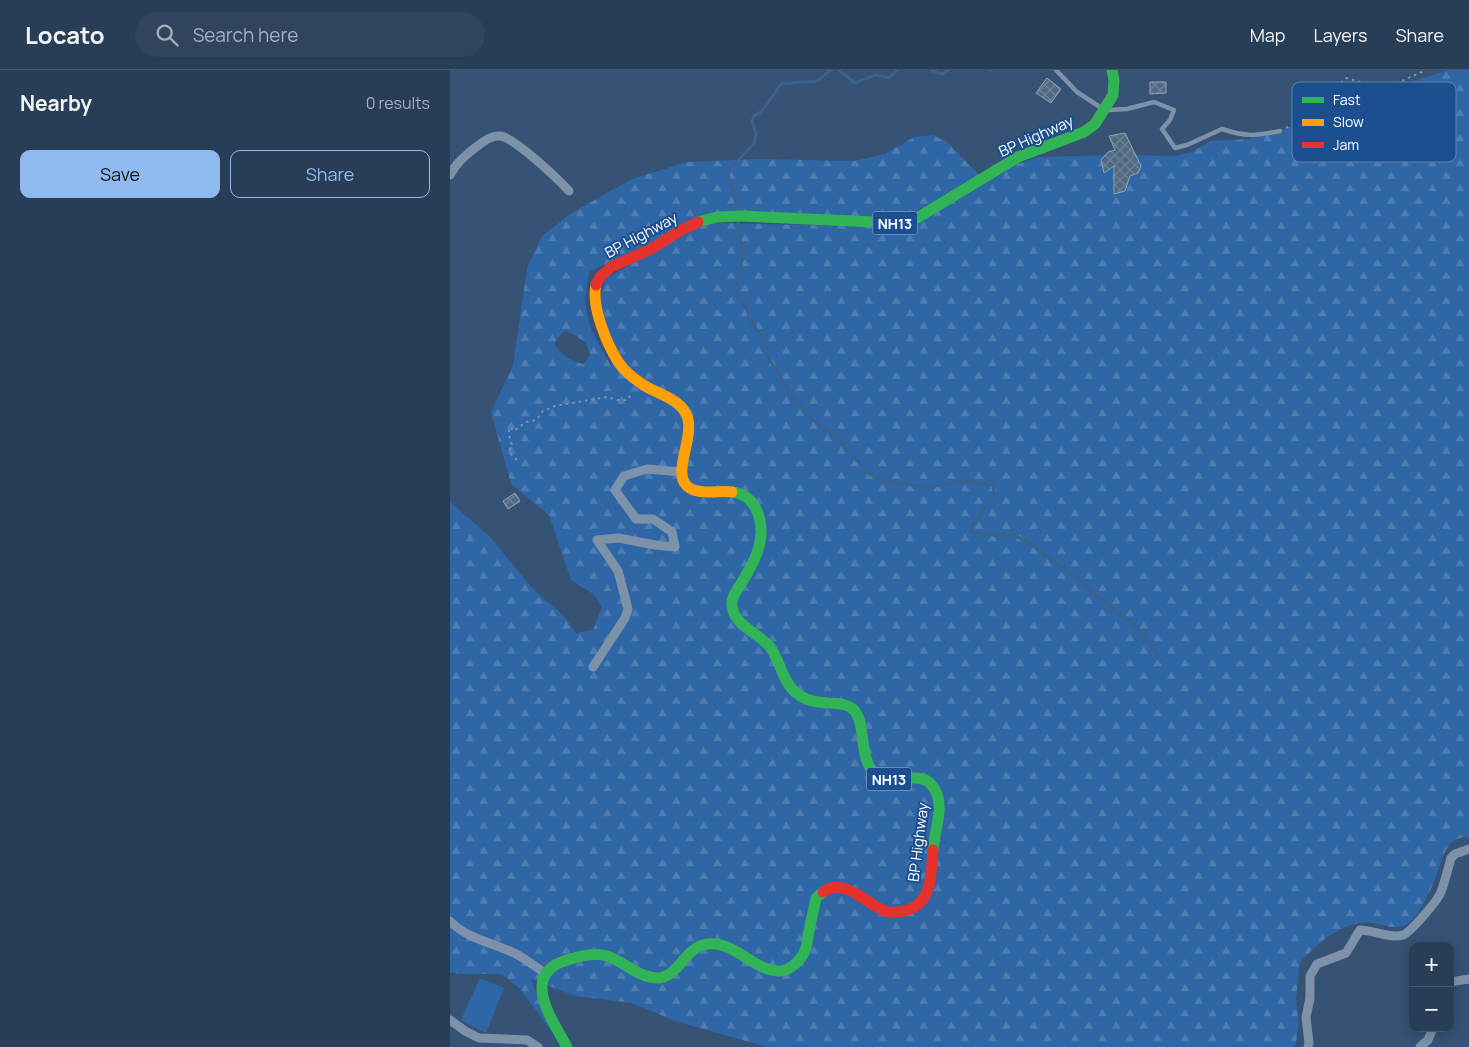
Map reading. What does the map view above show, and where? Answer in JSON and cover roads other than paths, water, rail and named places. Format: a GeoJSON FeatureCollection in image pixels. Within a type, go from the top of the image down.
{"type":"FeatureCollection","features":[{"type":"Feature","properties":{"kind":"highway","name":"BP Highway"},"geometry":{"type":"LineString","coordinates":[[545,973],[554,965],[564,960],[597,954],[608,957],[650,977],[660,978],[667,976],[696,947],[716,944],[726,946],[775,971],[786,971],[796,964],[805,952],[816,898],[821,891],[828,887],[843,887],[886,911],[902,913],[916,907],[925,898],[929,884],[934,836],[940,806],[936,791],[932,784],[925,779],[888,779],[880,777],[874,772],[867,761],[862,741],[860,720],[854,709],[845,704],[811,701],[802,698],[790,688],[770,647],[738,621],[733,613],[732,599],[759,550],[762,536],[761,520],[757,509],[741,494],[694,490],[686,485],[682,479],[681,472],[689,430],[688,417],[675,402],[647,387],[619,363],[597,316],[595,304],[596,284],[601,276],[608,269],[649,250],[692,224],[711,218],[738,216],[897,223],[917,218],[1018,157],[1084,132],[1095,124],[1113,95],[1114,80],[1112,70]]}},
{"type":"Feature","properties":{"kind":"highway"},"geometry":{"type":"LineString","coordinates":[[545,973],[541,980],[540,988],[543,1000],[567,1047]]}},
{"type":"Feature","properties":{"kind":"street"},"geometry":{"type":"LineString","coordinates":[[450,175],[462,159],[472,150],[492,136],[501,136],[525,150],[568,190]]}},
{"type":"Feature","properties":{"kind":"street"},"geometry":{"type":"LineString","coordinates":[[593,667],[625,618],[628,609],[618,571],[597,540],[619,538],[676,547],[672,532],[653,519],[636,519],[615,490],[624,476],[647,469],[681,472]]}},
{"type":"Feature","properties":{"kind":"street"},"geometry":{"type":"LineString","coordinates":[[1308,1047],[1306,1017],[1310,998],[1310,976],[1317,964],[1346,953],[1360,930],[1402,936],[1413,928],[1440,894],[1451,858],[1454,854],[1469,849]]}},
{"type":"Feature","properties":{"kind":"street"},"geometry":{"type":"LineString","coordinates":[[450,921],[479,940],[516,954],[545,973]]}},
{"type":"Feature","properties":{"kind":"street"},"geometry":{"type":"LineString","coordinates":[[1454,981],[1469,979]]}},
{"type":"Feature","properties":{"kind":"street"},"geometry":{"type":"LineString","coordinates":[[450,1020],[479,1038],[527,1040],[538,1047]]}},
{"type":"Feature","properties":{"kind":"street"},"geometry":{"type":"LineString","coordinates":[[1420,1047],[1428,1040],[1431,1032]]}},
{"type":"Feature","properties":{"kind":"street"},"geometry":{"type":"LineString","coordinates":[[493,1047],[505,1039]]}},
{"type":"Feature","properties":{"kind":"lane"},"geometry":{"type":"LineString","coordinates":[[1056,70],[1077,92],[1104,110],[1127,109],[1154,102],[1174,110],[1170,120],[1162,129],[1175,148],[1187,145],[1222,129],[1239,135],[1260,135],[1280,131]]}},
{"type":"Feature","properties":{"kind":"waterway"},"geometry":{"type":"LineString","coordinates":[[737,211],[734,190],[728,181],[729,170],[754,144],[756,133],[752,121],[754,116],[762,111],[781,84],[817,81],[831,70]]}},
{"type":"Feature","properties":{"kind":"waterway"},"geometry":{"type":"LineString","coordinates":[[839,70],[855,83],[875,75],[889,78],[898,70]]}},
{"type":"Feature","properties":{"kind":"waterway"},"geometry":{"type":"LineString","coordinates":[[931,70],[942,74],[949,70]]}},
{"type":"Feature","properties":{"kind":"waterway"},"geometry":{"type":"LineString","coordinates":[[738,222],[742,251],[741,264],[736,279],[739,288],[738,296],[746,306],[750,320],[761,335],[765,353],[790,394],[814,421],[839,440],[865,472],[884,481],[931,487],[965,481],[993,485],[994,493],[970,530],[976,533],[1001,536],[1014,535],[1031,544],[1059,566],[1076,576],[1089,590],[1132,623],[1161,661]]}}]}
